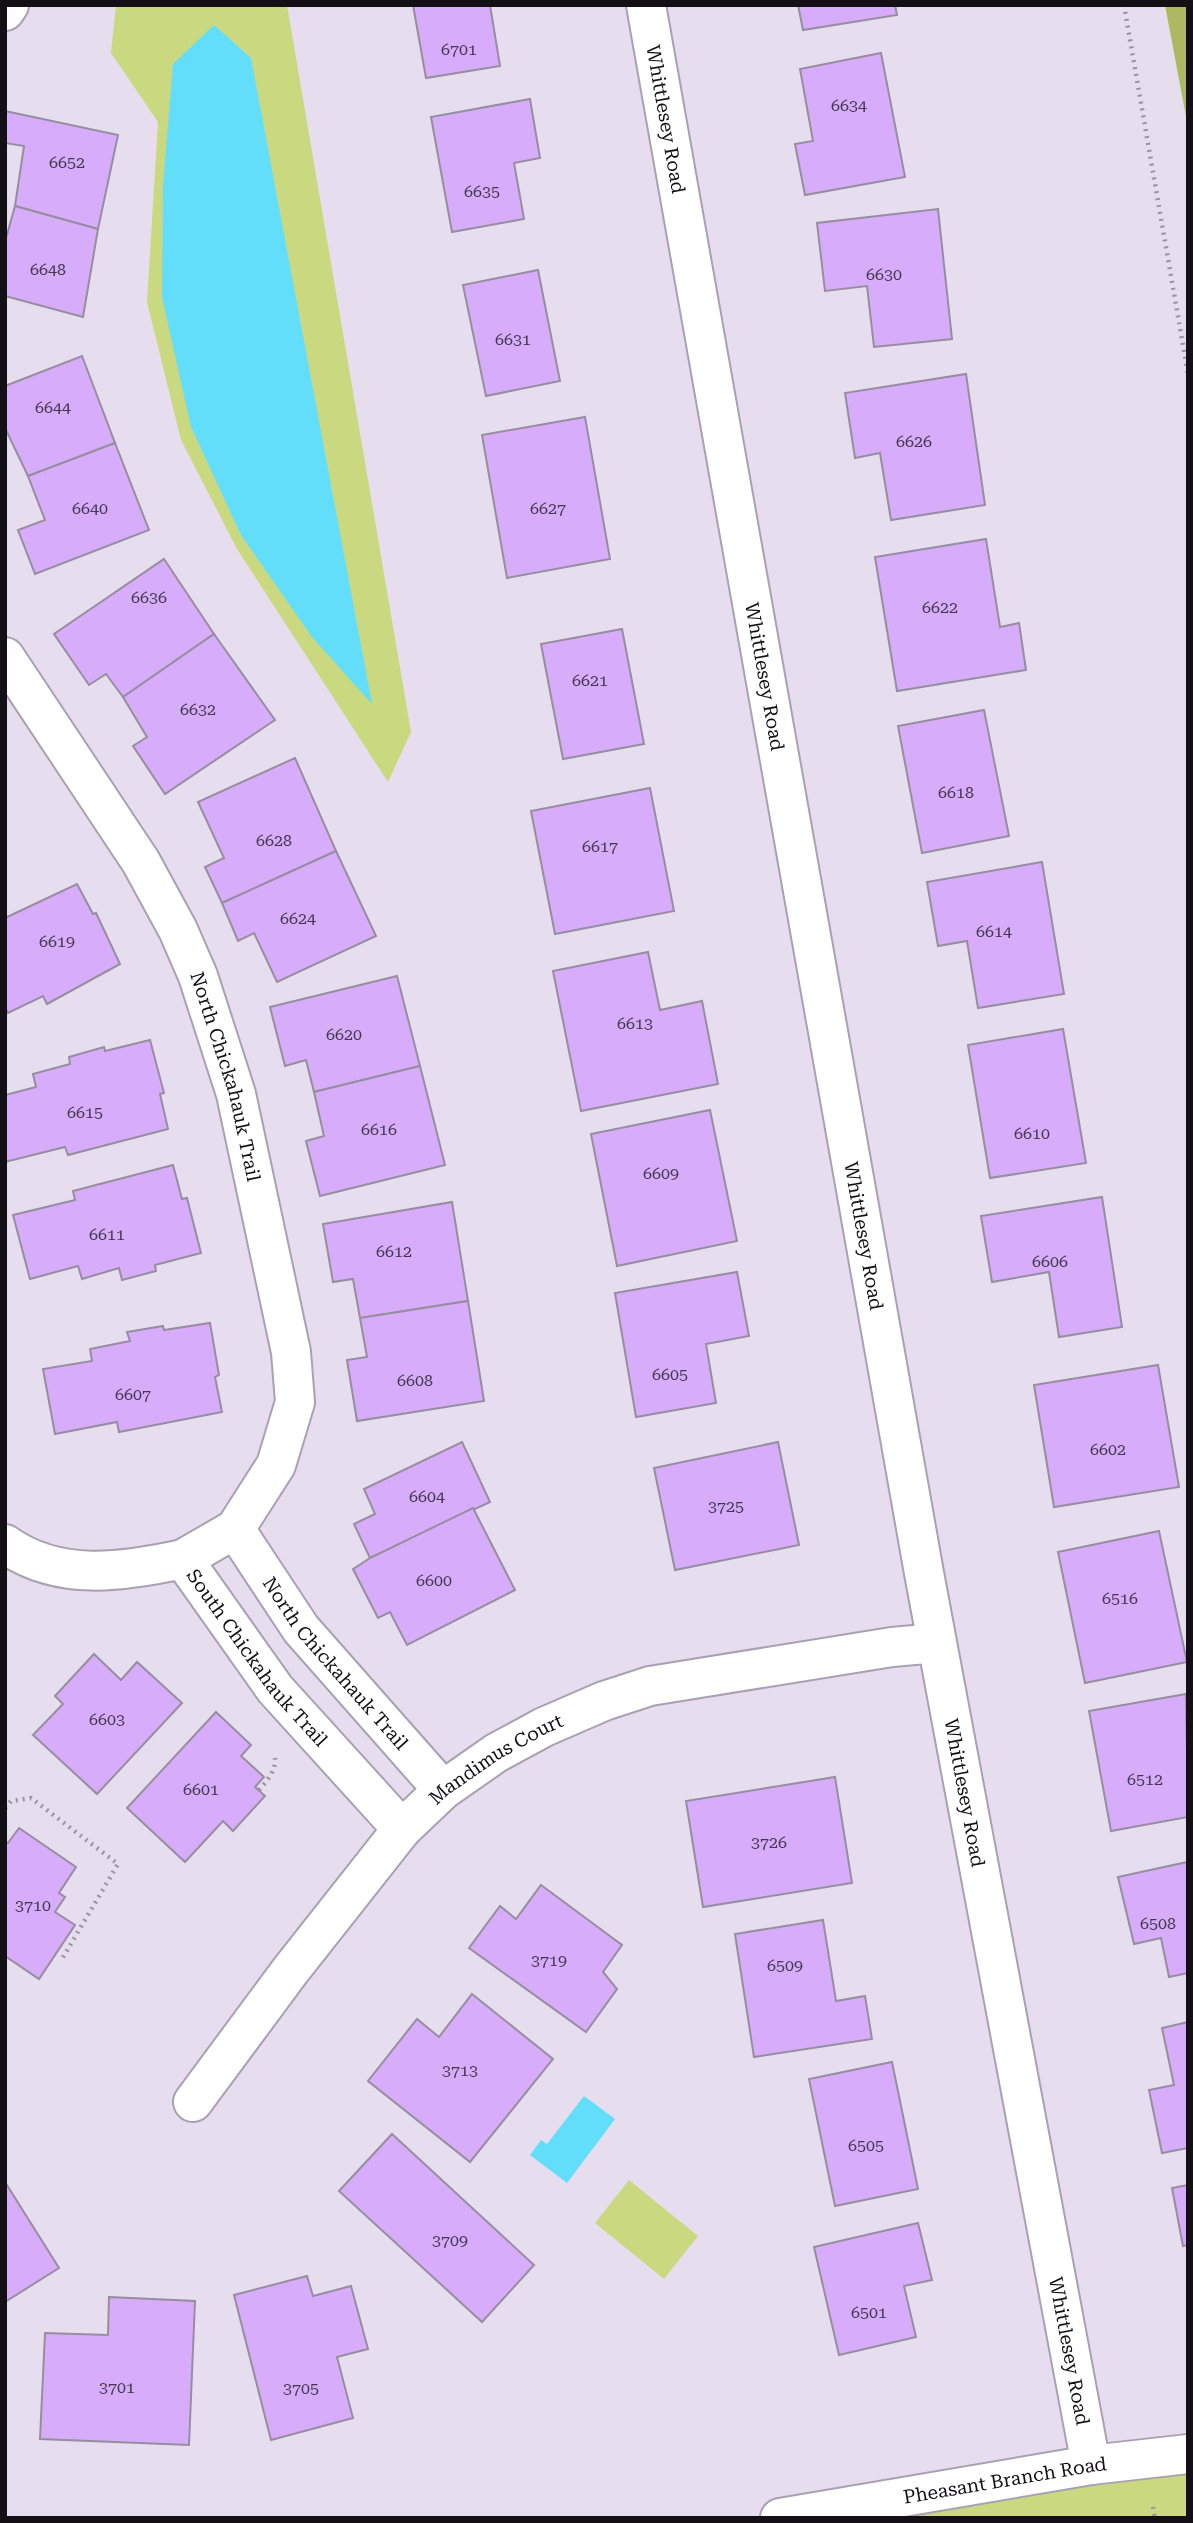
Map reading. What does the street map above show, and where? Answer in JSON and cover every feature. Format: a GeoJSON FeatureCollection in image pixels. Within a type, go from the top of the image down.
{"type":"FeatureCollection","features":[{"type":"Feature","properties":{"kind":"street"},"geometry":{"type":"LineString","coordinates":[[5,11],[9,5]]}},
{"type":"Feature","properties":{"kind":"street","name":"Whittlesey Road"},"geometry":{"type":"LineString","coordinates":[[646,5],[937,1643],[1091,2465]]}},
{"type":"Feature","properties":{"kind":"street","name":"North Chickahauk Trail"},"geometry":{"type":"LineString","coordinates":[[5,657],[141,862],[178,930],[198,976],[236,1094],[291,1352],[295,1402],[276,1465],[235,1530],[183,1559]]}},
{"type":"Feature","properties":{"kind":"street","name":"North Chickahauk Trail"},"geometry":{"type":"LineString","coordinates":[[235,1530],[301,1629],[443,1790]]}},
{"type":"Feature","properties":{"kind":"street","name":"South Chickahauk Trail"},"geometry":{"type":"LineString","coordinates":[[5,1544],[16,1552],[49,1565],[94,1573],[141,1569],[183,1559],[275,1689],[402,1829]]}},
{"type":"Feature","properties":{"kind":"street","name":"Mandimus Court"},"geometry":{"type":"LineString","coordinates":[[193,2102],[290,1971],[402,1829],[443,1790],[496,1753],[544,1727],[604,1701],[650,1686],[892,1647],[937,1643]]}},
{"type":"Feature","properties":{"kind":"street","name":"Pheasant Branch Road"},"geometry":{"type":"LineString","coordinates":[[779,2518],[1091,2465],[1188,2454]]}},
{"type":"Feature","properties":{"kind":"path"},"geometry":{"type":"LineString","coordinates":[[1124,5],[1188,374]]}},
{"type":"Feature","properties":{"kind":"path"},"geometry":{"type":"LineString","coordinates":[[259,1790],[275,1765],[274,1755]]}},
{"type":"Feature","properties":{"kind":"path"},"geometry":{"type":"LineString","coordinates":[[5,1808],[11,1801],[31,1798],[118,1864],[62,1959]]}},
{"type":"Feature","properties":{"kind":"path"},"geometry":{"type":"LineString","coordinates":[[1153,2507],[1155,2518]]}},
{"type":"Feature","properties":{"kind":"green space"},"geometry":{"type":"Polygon","coordinates":[[[116,5],[287,5],[411,732],[388,782],[237,549],[181,440],[147,302],[158,122],[111,53],[116,5]]]}},
{"type":"Feature","properties":{"kind":"green space"},"geometry":{"type":"Polygon","coordinates":[[[1165,5],[1188,5],[1188,127],[1165,5]]]}},
{"type":"Feature","properties":{"kind":"green space"},"geometry":{"type":"Polygon","coordinates":[[[629,2180],[698,2236],[664,2279],[595,2223],[629,2180]]]}},
{"type":"Feature","properties":{"kind":"green space"},"geometry":{"type":"Polygon","coordinates":[[[1188,2454],[1188,2518],[780,2518],[1188,2454]]]}},
{"type":"Feature","properties":{"kind":"water"},"geometry":{"type":"Polygon","coordinates":[[[214,25],[251,58],[372,704],[312,637],[241,535],[191,427],[162,297],[163,186],[173,64],[214,25]]]}},
{"type":"Feature","properties":{"kind":"water"},"geometry":{"type":"Polygon","coordinates":[[[584,2096],[615,2119],[567,2183],[530,2155],[541,2140],[547,2144],[584,2096]]]}},
{"type":"Feature","properties":{"kind":"building"},"geometry":{"type":"Polygon","coordinates":[[[413,5],[490,5],[500,66],[426,78],[413,5]]]}},
{"type":"Feature","properties":{"kind":"building"},"geometry":{"type":"Polygon","coordinates":[[[798,5],[895,5],[897,15],[803,30],[798,5]]]}},
{"type":"Feature","properties":{"kind":"building"},"geometry":{"type":"Polygon","coordinates":[[[881,53],[905,177],[805,195],[795,144],[813,141],[800,69],[881,53]]]}},
{"type":"Feature","properties":{"kind":"building"},"geometry":{"type":"Polygon","coordinates":[[[530,99],[540,158],[514,163],[524,219],[452,232],[431,117],[530,99]]]}},
{"type":"Feature","properties":{"kind":"building"},"geometry":{"type":"Polygon","coordinates":[[[5,111],[118,135],[98,229],[15,206],[24,146],[5,143],[5,111]]]}},
{"type":"Feature","properties":{"kind":"building"},"geometry":{"type":"Polygon","coordinates":[[[15,206],[98,229],[83,317],[5,296],[5,242],[15,206]]]}},
{"type":"Feature","properties":{"kind":"building"},"geometry":{"type":"Polygon","coordinates":[[[938,209],[952,339],[874,347],[867,286],[825,291],[817,223],[938,209]]]}},
{"type":"Feature","properties":{"kind":"building"},"geometry":{"type":"Polygon","coordinates":[[[538,270],[560,381],[486,396],[463,285],[538,270]]]}},
{"type":"Feature","properties":{"kind":"building"},"geometry":{"type":"Polygon","coordinates":[[[82,356],[115,443],[28,476],[5,428],[5,386],[82,356]]]}},
{"type":"Feature","properties":{"kind":"building"},"geometry":{"type":"Polygon","coordinates":[[[966,374],[985,505],[891,520],[880,453],[855,458],[845,393],[966,374]]]}},
{"type":"Feature","properties":{"kind":"building"},"geometry":{"type":"Polygon","coordinates":[[[585,417],[610,559],[507,578],[482,435],[585,417]]]}},
{"type":"Feature","properties":{"kind":"building"},"geometry":{"type":"Polygon","coordinates":[[[115,443],[149,530],[35,574],[18,530],[45,520],[28,476],[115,443]]]}},
{"type":"Feature","properties":{"kind":"building"},"geometry":{"type":"Polygon","coordinates":[[[986,539],[1000,627],[1019,623],[1026,670],[897,691],[875,557],[986,539]]]}},
{"type":"Feature","properties":{"kind":"building"},"geometry":{"type":"Polygon","coordinates":[[[164,559],[214,634],[123,697],[106,674],[89,685],[54,634],[164,559]]]}},
{"type":"Feature","properties":{"kind":"building"},"geometry":{"type":"Polygon","coordinates":[[[622,629],[644,744],[563,759],[541,644],[622,629]]]}},
{"type":"Feature","properties":{"kind":"building"},"geometry":{"type":"Polygon","coordinates":[[[214,634],[275,720],[165,794],[133,746],[147,737],[123,697],[214,634]]]}},
{"type":"Feature","properties":{"kind":"building"},"geometry":{"type":"Polygon","coordinates":[[[984,710],[1009,836],[922,853],[898,726],[984,710]]]}},
{"type":"Feature","properties":{"kind":"building"},"geometry":{"type":"Polygon","coordinates":[[[295,758],[336,851],[222,903],[205,867],[224,858],[198,802],[295,758]]]}},
{"type":"Feature","properties":{"kind":"building"},"geometry":{"type":"Polygon","coordinates":[[[650,788],[674,911],[555,934],[531,811],[650,788]]]}},
{"type":"Feature","properties":{"kind":"building"},"geometry":{"type":"Polygon","coordinates":[[[336,851],[376,936],[277,982],[254,933],[238,941],[222,903],[336,851]]]}},
{"type":"Feature","properties":{"kind":"building"},"geometry":{"type":"Polygon","coordinates":[[[1042,862],[1064,994],[978,1008],[967,941],[938,946],[927,882],[1042,862]]]}},
{"type":"Feature","properties":{"kind":"building"},"geometry":{"type":"Polygon","coordinates":[[[77,884],[93,914],[96,913],[120,964],[47,1004],[43,996],[8,1013],[5,1008],[5,918],[77,884]]]}},
{"type":"Feature","properties":{"kind":"building"},"geometry":{"type":"Polygon","coordinates":[[[648,952],[660,1010],[702,1001],[718,1084],[581,1111],[553,971],[648,952]]]}},
{"type":"Feature","properties":{"kind":"building"},"geometry":{"type":"Polygon","coordinates":[[[397,976],[420,1066],[314,1092],[306,1060],[285,1066],[270,1007],[397,976]]]}},
{"type":"Feature","properties":{"kind":"building"},"geometry":{"type":"Polygon","coordinates":[[[1063,1029],[1086,1163],[990,1178],[968,1045],[1063,1029]]]}},
{"type":"Feature","properties":{"kind":"building"},"geometry":{"type":"Polygon","coordinates":[[[150,1040],[164,1093],[160,1094],[168,1129],[68,1155],[65,1147],[5,1162],[5,1095],[36,1087],[33,1074],[70,1064],[69,1057],[104,1047],[105,1051],[150,1040]]]}},
{"type":"Feature","properties":{"kind":"building"},"geometry":{"type":"Polygon","coordinates":[[[420,1066],[445,1165],[320,1196],[306,1141],[324,1136],[314,1092],[420,1066]]]}},
{"type":"Feature","properties":{"kind":"building"},"geometry":{"type":"Polygon","coordinates":[[[710,1110],[737,1241],[617,1266],[591,1134],[710,1110]]]}},
{"type":"Feature","properties":{"kind":"building"},"geometry":{"type":"Polygon","coordinates":[[[173,1165],[182,1199],[187,1198],[201,1253],[155,1265],[156,1271],[122,1280],[119,1268],[82,1279],[78,1266],[30,1279],[13,1215],[75,1200],[73,1191],[173,1165]]]}},
{"type":"Feature","properties":{"kind":"building"},"geometry":{"type":"Polygon","coordinates":[[[1102,1197],[1122,1327],[1059,1337],[1049,1272],[992,1282],[981,1216],[1102,1197]]]}},
{"type":"Feature","properties":{"kind":"building"},"geometry":{"type":"Polygon","coordinates":[[[452,1202],[468,1301],[360,1318],[353,1279],[333,1282],[323,1224],[452,1202]]]}},
{"type":"Feature","properties":{"kind":"building"},"geometry":{"type":"Polygon","coordinates":[[[737,1272],[749,1336],[706,1344],[716,1403],[636,1417],[615,1293],[737,1272]]]}},
{"type":"Feature","properties":{"kind":"building"},"geometry":{"type":"Polygon","coordinates":[[[468,1301],[484,1401],[357,1421],[347,1360],[367,1357],[360,1318],[468,1301]]]}},
{"type":"Feature","properties":{"kind":"building"},"geometry":{"type":"Polygon","coordinates":[[[210,1323],[219,1375],[215,1377],[222,1412],[119,1432],[117,1422],[55,1434],[43,1369],[92,1361],[90,1349],[130,1341],[127,1332],[210,1323]]]}},
{"type":"Feature","properties":{"kind":"building"},"geometry":{"type":"Polygon","coordinates":[[[1158,1365],[1179,1487],[1054,1507],[1034,1385],[1158,1365]]]}},
{"type":"Feature","properties":{"kind":"building"},"geometry":{"type":"Polygon","coordinates":[[[462,1442],[490,1502],[370,1558],[354,1524],[375,1514],[364,1489],[462,1442]]]}},
{"type":"Feature","properties":{"kind":"building"},"geometry":{"type":"Polygon","coordinates":[[[778,1442],[799,1545],[675,1570],[654,1468],[778,1442]]]}},
{"type":"Feature","properties":{"kind":"building"},"geometry":{"type":"Polygon","coordinates":[[[473,1508],[515,1590],[407,1645],[390,1612],[378,1618],[353,1569],[370,1558],[473,1508]]]}},
{"type":"Feature","properties":{"kind":"building"},"geometry":{"type":"Polygon","coordinates":[[[1159,1531],[1187,1662],[1085,1683],[1058,1552],[1159,1531]]]}},
{"type":"Feature","properties":{"kind":"building"},"geometry":{"type":"Polygon","coordinates":[[[94,1654],[121,1680],[137,1662],[182,1703],[97,1794],[33,1735],[63,1704],[55,1696],[94,1654]]]}},
{"type":"Feature","properties":{"kind":"building"},"geometry":{"type":"Polygon","coordinates":[[[1186,1694],[1188,1817],[1111,1831],[1089,1711],[1186,1694]]]}},
{"type":"Feature","properties":{"kind":"building"},"geometry":{"type":"Polygon","coordinates":[[[216,1712],[251,1745],[241,1756],[264,1777],[255,1787],[265,1796],[233,1831],[223,1821],[185,1862],[127,1808],[216,1712]]]}},
{"type":"Feature","properties":{"kind":"building"},"geometry":{"type":"Polygon","coordinates":[[[835,1777],[852,1883],[703,1907],[686,1801],[835,1777]]]}},
{"type":"Feature","properties":{"kind":"building"},"geometry":{"type":"Polygon","coordinates":[[[19,1828],[76,1867],[59,1893],[65,1897],[55,1912],[75,1925],[39,1979],[5,1956],[5,1841],[8,1843],[19,1828]]]}},
{"type":"Feature","properties":{"kind":"building"},"geometry":{"type":"Polygon","coordinates":[[[1187,1862],[1188,1973],[1169,1977],[1161,1938],[1134,1944],[1118,1877],[1187,1862]]]}},
{"type":"Feature","properties":{"kind":"building"},"geometry":{"type":"Polygon","coordinates":[[[541,1885],[622,1945],[603,1972],[617,1989],[586,2032],[469,1948],[500,1906],[516,1919],[541,1885]]]}},
{"type":"Feature","properties":{"kind":"building"},"geometry":{"type":"Polygon","coordinates":[[[823,1920],[836,2001],[865,1996],[872,2039],[754,2057],[735,1934],[823,1920]]]}},
{"type":"Feature","properties":{"kind":"building"},"geometry":{"type":"Polygon","coordinates":[[[472,1994],[553,2059],[470,2162],[368,2081],[417,2019],[439,2037],[472,1994]]]}},
{"type":"Feature","properties":{"kind":"building"},"geometry":{"type":"Polygon","coordinates":[[[1188,2022],[1188,2148],[1162,2153],[1149,2090],[1174,2085],[1162,2028],[1188,2022]]]}},
{"type":"Feature","properties":{"kind":"building"},"geometry":{"type":"Polygon","coordinates":[[[892,2062],[918,2189],[835,2206],[809,2079],[892,2062]]]}},
{"type":"Feature","properties":{"kind":"building"},"geometry":{"type":"Polygon","coordinates":[[[392,2134],[534,2265],[482,2322],[339,2191],[392,2134]]]}},
{"type":"Feature","properties":{"kind":"building"},"geometry":{"type":"Polygon","coordinates":[[[5,2182],[59,2268],[5,2302],[5,2182]]]}},
{"type":"Feature","properties":{"kind":"building"},"geometry":{"type":"Polygon","coordinates":[[[1188,2185],[1188,2245],[1183,2246],[1172,2188],[1188,2185]]]}},
{"type":"Feature","properties":{"kind":"building"},"geometry":{"type":"Polygon","coordinates":[[[918,2223],[932,2280],[904,2286],[916,2337],[839,2355],[814,2247],[918,2223]]]}},
{"type":"Feature","properties":{"kind":"building"},"geometry":{"type":"Polygon","coordinates":[[[307,2276],[313,2296],[351,2286],[368,2349],[337,2357],[353,2418],[271,2440],[234,2295],[307,2276]]]}},
{"type":"Feature","properties":{"kind":"building"},"geometry":{"type":"Polygon","coordinates":[[[109,2297],[195,2301],[189,2445],[40,2439],[45,2333],[108,2335],[109,2297]]]}}]}
